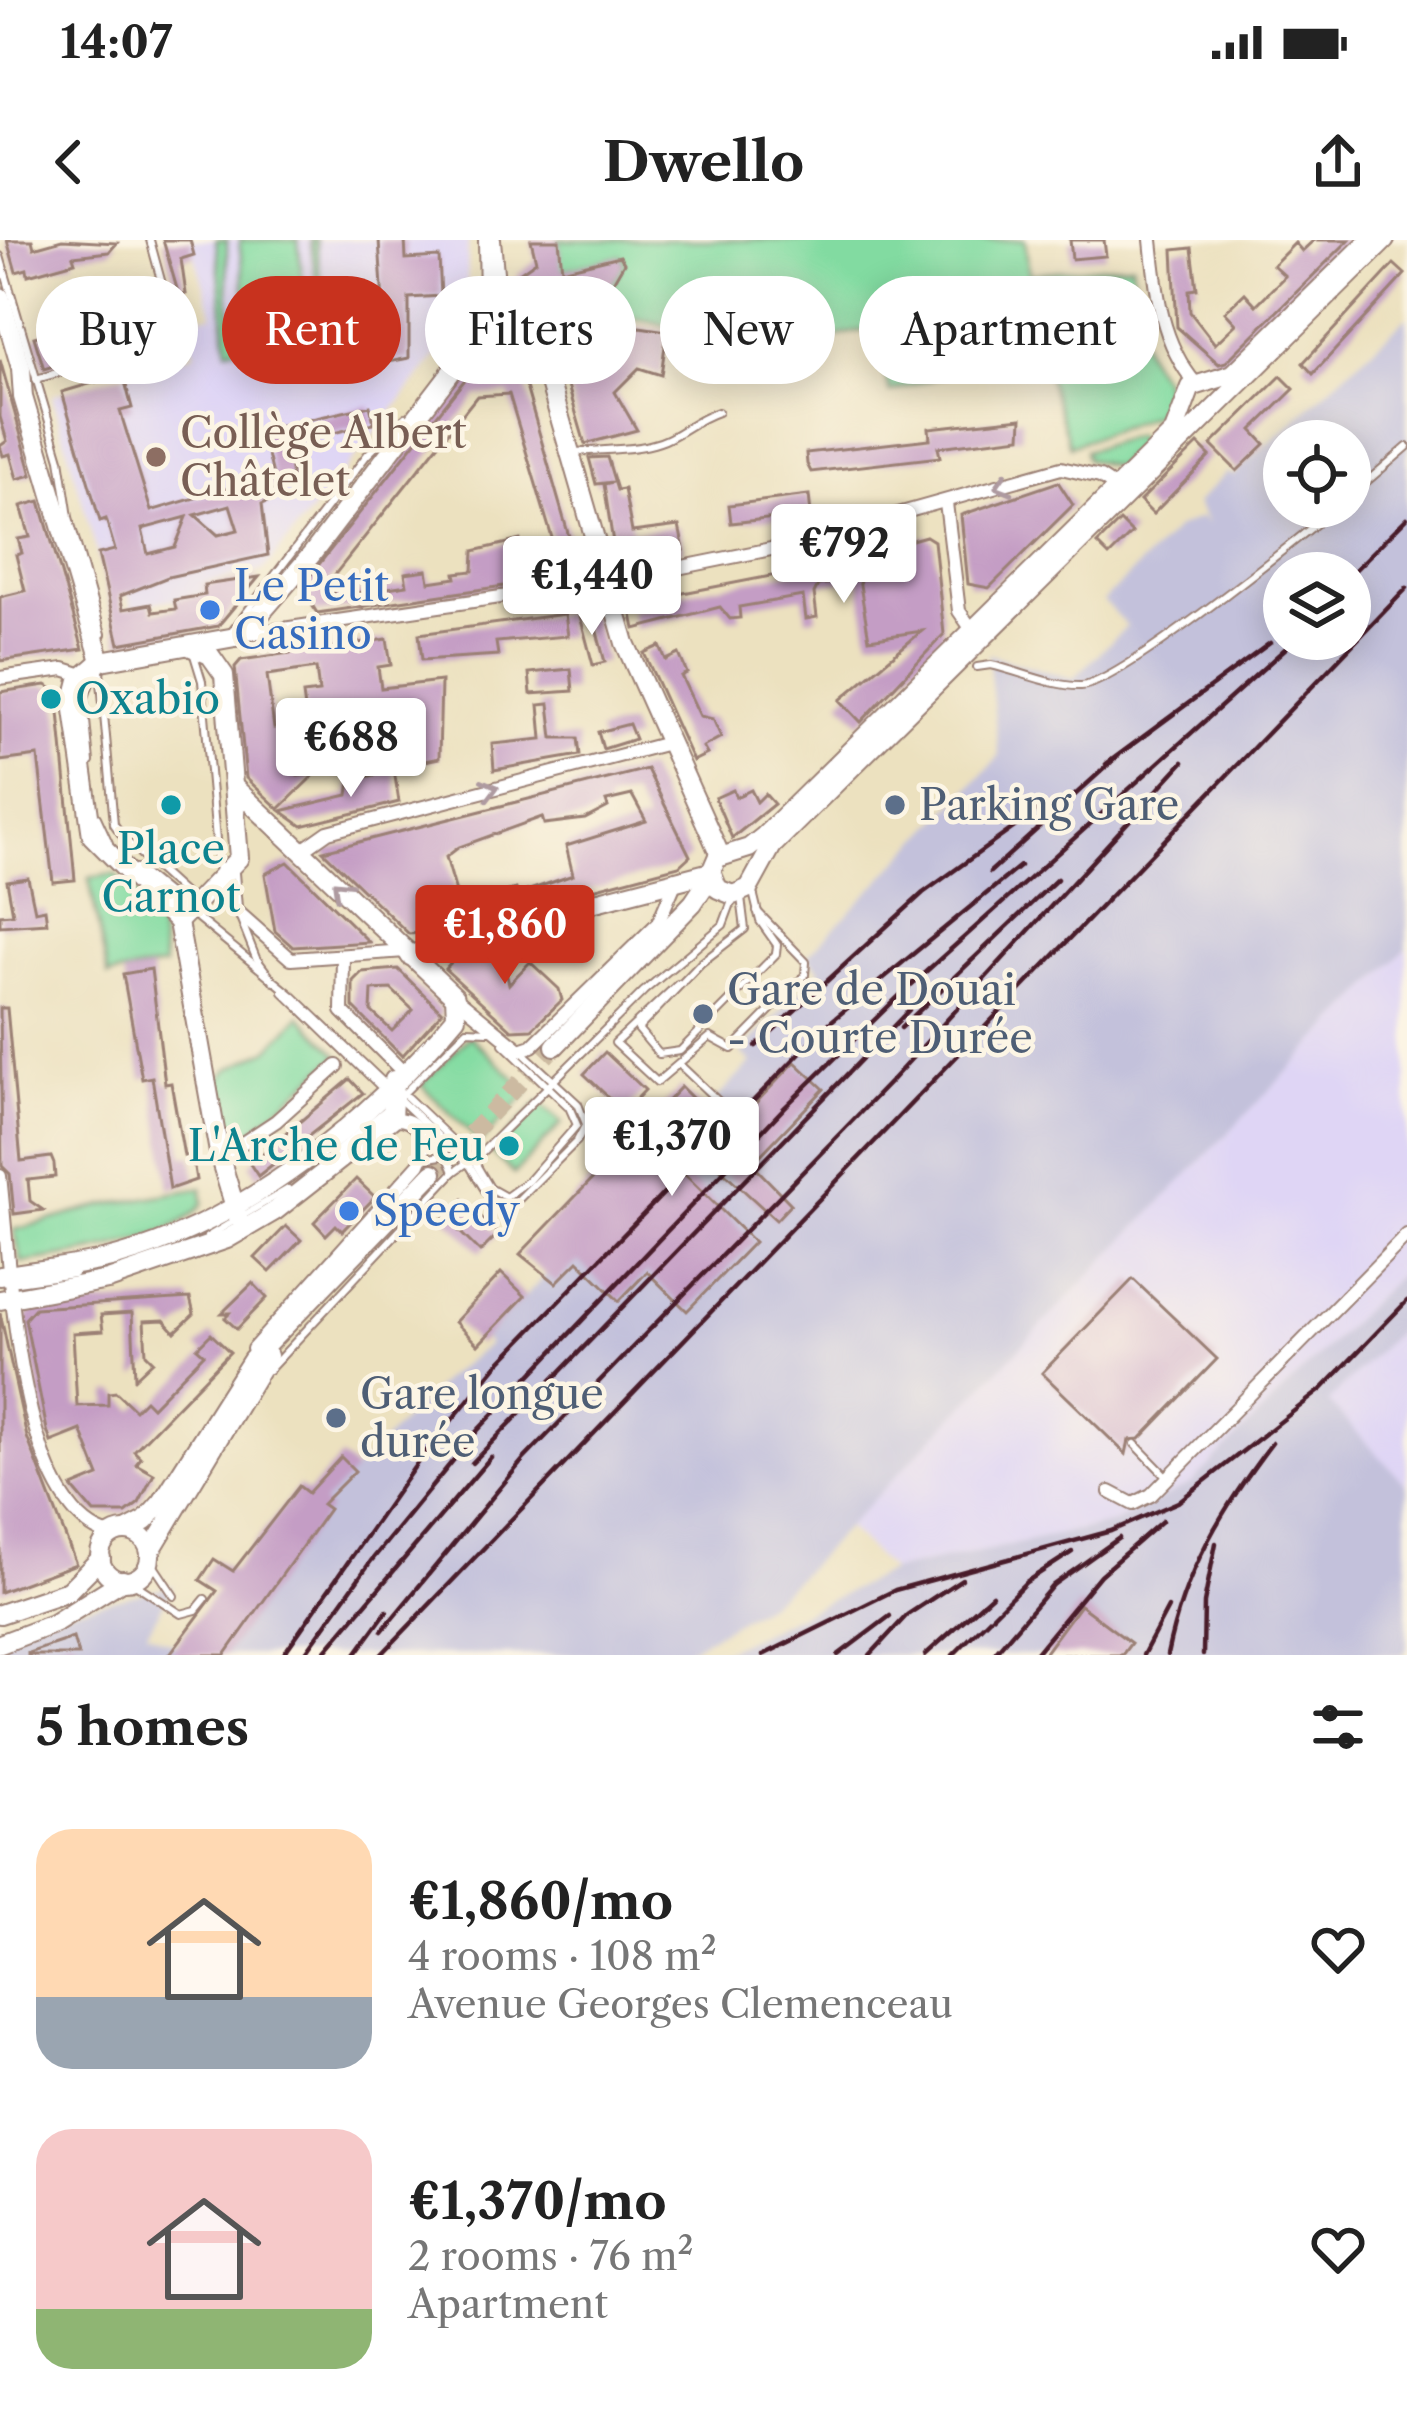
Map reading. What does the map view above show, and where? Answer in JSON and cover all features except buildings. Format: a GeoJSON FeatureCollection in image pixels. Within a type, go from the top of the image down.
{"type":"FeatureCollection","features":[{"type":"Feature","properties":{"kind":"street"},"geometry":{"type":"LineString","coordinates":[[491,240],[494,276]]}},
{"type":"Feature","properties":{"kind":"street"},"geometry":{"type":"LineString","coordinates":[[636,965],[741,888],[768,850],[1117,488],[1196,411],[1215,411],[1209,389],[1177,356],[1160,312],[1151,240]]}},
{"type":"Feature","properties":{"kind":"street"},"geometry":{"type":"LineString","coordinates":[[1196,411],[1186,394],[1209,389],[1233,374],[1370,240]]}},
{"type":"Feature","properties":{"kind":"street"},"geometry":{"type":"LineString","coordinates":[[1209,389],[1385,240]]}},
{"type":"Feature","properties":{"kind":"street"},"geometry":{"type":"LineString","coordinates":[[0,297],[28,380],[100,662]]}},
{"type":"Feature","properties":{"kind":"street"},"geometry":{"type":"LineString","coordinates":[[233,638],[312,554],[441,384]]}},
{"type":"Feature","properties":{"kind":"street"},"geometry":{"type":"LineString","coordinates":[[548,384],[634,667],[720,864],[741,888]]}},
{"type":"Feature","properties":{"kind":"street"},"geometry":{"type":"LineString","coordinates":[[216,887],[239,914],[292,959],[408,953],[676,881],[720,864],[758,842],[976,635],[1196,411]]}},
{"type":"Feature","properties":{"kind":"street"},"geometry":{"type":"LineString","coordinates":[[239,1218],[220,1158],[186,912],[106,846],[86,814],[73,703],[82,675],[100,662],[608,580],[781,547],[1065,467],[1117,488]]}},
{"type":"Feature","properties":{"kind":"street"},"geometry":{"type":"LineString","coordinates":[[946,503],[959,611],[976,635]]}},
{"type":"Feature","properties":{"kind":"street"},"geometry":{"type":"LineString","coordinates":[[186,912],[216,887],[239,858],[225,681],[218,662],[189,647]]}},
{"type":"Feature","properties":{"kind":"street"},"geometry":{"type":"LineString","coordinates":[[0,678],[64,669],[82,675]]}},
{"type":"Feature","properties":{"kind":"street"},"geometry":{"type":"LineString","coordinates":[[301,851],[328,832],[668,743]]}},
{"type":"Feature","properties":{"kind":"street"},"geometry":{"type":"LineString","coordinates":[[234,787],[455,998],[520,1050],[543,1039],[658,923],[676,881]]}},
{"type":"Feature","properties":{"kind":"street"},"geometry":{"type":"LineString","coordinates":[[720,864],[741,888]]}},
{"type":"Feature","properties":{"kind":"street"},"geometry":{"type":"LineString","coordinates":[[555,1046],[693,904],[720,864]]}},
{"type":"Feature","properties":{"kind":"street"},"geometry":{"type":"LineString","coordinates":[[234,1382],[427,1166],[417,1127],[342,1011],[344,956]]}},
{"type":"Feature","properties":{"kind":"street"},"geometry":{"type":"LineString","coordinates":[[6,1287],[239,1218],[395,1093],[456,1017],[455,998]]}},
{"type":"Feature","properties":{"kind":"street"},"geometry":{"type":"LineString","coordinates":[[220,1158],[276,1121],[337,1066]]}},
{"type":"Feature","properties":{"kind":"street"},"geometry":{"type":"LineString","coordinates":[[239,1218],[310,1156],[395,1093]]}},
{"type":"Feature","properties":{"kind":"street"},"geometry":{"type":"LineString","coordinates":[[0,1614],[68,1591],[119,1533],[145,1521],[162,1502],[287,1305],[427,1166]]}},
{"type":"Feature","properties":{"kind":"street"},"geometry":{"type":"LineString","coordinates":[[0,1176],[6,1287],[32,1421],[59,1491],[82,1521],[140,1535],[150,1556]]}},
{"type":"Feature","properties":{"kind":"street"},"geometry":{"type":"LineString","coordinates":[[1110,1492],[1133,1504],[1168,1478],[1407,1235]]}},
{"type":"Feature","properties":{"kind":"street"},"geometry":{"type":"LineString","coordinates":[[0,1644],[53,1624],[142,1574],[224,1430],[303,1308]]}},
{"type":"Feature","properties":{"kind":"street"},"geometry":{"type":"LineString","coordinates":[[100,1558],[107,1573],[126,1580]]}},
{"type":"Feature","properties":{"kind":"lane"},"geometry":{"type":"LineString","coordinates":[[0,256],[28,380],[176,339],[150,240]]}},
{"type":"Feature","properties":{"kind":"lane"},"geometry":{"type":"LineString","coordinates":[[279,988],[252,952],[239,914],[218,662],[367,455],[406,417],[469,334],[483,299],[482,240]]}},
{"type":"Feature","properties":{"kind":"lane"},"geometry":{"type":"LineString","coordinates":[[571,453],[653,444],[667,440],[686,422],[718,412]]}},
{"type":"Feature","properties":{"kind":"lane"},"geometry":{"type":"LineString","coordinates":[[1371,478],[1407,447]]}},
{"type":"Feature","properties":{"kind":"lane"},"geometry":{"type":"LineString","coordinates":[[977,667],[991,665],[1076,687],[1101,681],[1224,597],[1311,528]]}},
{"type":"Feature","properties":{"kind":"lane"},"geometry":{"type":"LineString","coordinates":[[189,647],[201,670],[216,887]]}},
{"type":"Feature","properties":{"kind":"lane"},"geometry":{"type":"LineString","coordinates":[[100,662],[111,806],[106,846]]}},
{"type":"Feature","properties":{"kind":"lane"},"geometry":{"type":"LineString","coordinates":[[100,662],[84,700],[96,812],[106,846]]}},
{"type":"Feature","properties":{"kind":"lane"},"geometry":{"type":"LineString","coordinates":[[111,806],[120,835],[175,885],[186,912],[395,1093],[469,1161],[494,1192],[508,1197],[576,1128],[572,1110],[520,1050]]}},
{"type":"Feature","properties":{"kind":"lane"},"geometry":{"type":"LineString","coordinates":[[175,885],[186,912]]}},
{"type":"Feature","properties":{"kind":"lane"},"geometry":{"type":"LineString","coordinates":[[741,888],[775,941],[776,954],[680,1051],[665,1057],[638,1029],[747,926],[741,888]]}},
{"type":"Feature","properties":{"kind":"lane"},"geometry":{"type":"LineString","coordinates":[[224,1430],[273,1366],[454,1172],[644,991],[723,925],[741,888]]}},
{"type":"Feature","properties":{"kind":"lane"},"geometry":{"type":"LineString","coordinates":[[686,979],[657,999],[615,1043],[657,1082],[710,1037],[732,1048],[806,975],[806,962],[756,911]]}},
{"type":"Feature","properties":{"kind":"lane"},"geometry":{"type":"LineString","coordinates":[[395,1093],[463,1022],[480,1019],[493,1024]]}},
{"type":"Feature","properties":{"kind":"lane"},"geometry":{"type":"LineString","coordinates":[[395,1093],[459,1036],[477,1027],[494,1035],[551,1084]]}},
{"type":"Feature","properties":{"kind":"lane"},"geometry":{"type":"LineString","coordinates":[[680,1065],[718,1102]]}},
{"type":"Feature","properties":{"kind":"lane"},"geometry":{"type":"LineString","coordinates":[[427,1166],[447,1155],[454,1172]]}},
{"type":"Feature","properties":{"kind":"lane"},"geometry":{"type":"LineString","coordinates":[[1135,1444],[1168,1478]]}},
{"type":"Feature","properties":{"kind":"lane"},"geometry":{"type":"LineString","coordinates":[[150,1556],[174,1596]]}},
{"type":"Feature","properties":{"kind":"lane"},"geometry":{"type":"LineString","coordinates":[[126,1580],[182,1614],[196,1610],[206,1599]]}},
{"type":"Feature","properties":{"kind":"shaded area"},"geometry":{"type":"Polygon","coordinates":[[[190,240],[468,240],[467,276],[425,276],[425,370],[263,571],[203,583],[203,593],[132,607],[128,590],[109,595],[52,395],[90,384],[198,384],[198,317],[213,315],[190,240]]]}},
{"type":"Feature","properties":{"kind":"shaded area"},"geometry":{"type":"Polygon","coordinates":[[[1407,317],[1407,948],[798,1577],[768,1603],[679,1655],[0,1655],[0,1627],[174,1585],[147,1632],[176,1645],[299,1486],[308,1492],[341,1457],[355,1470],[443,1380],[488,1345],[484,1339],[751,1063],[741,1052],[821,970],[807,956],[999,757],[988,654],[1073,679],[1127,626],[1103,601],[1177,528],[1201,517],[1209,525],[1196,503],[1227,472],[1233,476],[1263,449],[1263,528],[1371,528],[1371,420],[1294,420],[1407,317]]]}},
{"type":"Feature","properties":{"kind":"shaded area"},"geometry":{"type":"Polygon","coordinates":[[[1407,948],[1407,1267],[1192,1483],[1115,1523],[891,1571],[846,1527],[1407,948]]]}},
{"type":"Feature","properties":{"kind":"shaded area"},"geometry":{"type":"Polygon","coordinates":[[[1407,1267],[1407,1321],[1328,1402],[1407,1485],[1407,1649],[1402,1655],[714,1655],[891,1571],[1115,1523],[1192,1483],[1407,1267]]]}},
{"type":"Feature","properties":{"kind":"shaded area"},"geometry":{"type":"Polygon","coordinates":[[[1407,1321],[1407,1485],[1327,1402],[1407,1321]]]}},
{"type":"Feature","properties":{"kind":"green space"},"geometry":{"type":"Polygon","coordinates":[[[216,240],[227,240],[228,276],[222,276],[222,300],[216,240]]]}},
{"type":"Feature","properties":{"kind":"green space"},"geometry":{"type":"Polygon","coordinates":[[[239,240],[298,240],[302,276],[243,276],[239,240]]]}},
{"type":"Feature","properties":{"kind":"green space"},"geometry":{"type":"Polygon","coordinates":[[[311,240],[316,240],[320,276],[315,276],[311,240]]]}},
{"type":"Feature","properties":{"kind":"green space"},"geometry":{"type":"Polygon","coordinates":[[[559,240],[1025,240],[1029,274],[1132,264],[1133,276],[859,276],[859,331],[835,337],[835,276],[660,276],[660,324],[636,319],[636,276],[616,276],[624,263],[621,256],[560,271],[559,240]]]}},
{"type":"Feature","properties":{"kind":"green space"},"geometry":{"type":"Polygon","coordinates":[[[1159,373],[1167,396],[1162,412],[1070,446],[1050,384],[1159,384],[1159,373]]]}},
{"type":"Feature","properties":{"kind":"green space"},"geometry":{"type":"Polygon","coordinates":[[[888,384],[916,384],[890,392],[888,384]]]}},
{"type":"Feature","properties":{"kind":"green space"},"geometry":{"type":"Polygon","coordinates":[[[1136,435],[1139,443],[1115,467],[1086,459],[1085,451],[1136,435]]]}},
{"type":"Feature","properties":{"kind":"green space"},"geometry":{"type":"Polygon","coordinates":[[[114,874],[158,916],[164,966],[108,976],[89,878],[114,874]]]}},
{"type":"Feature","properties":{"kind":"green space"},"geometry":{"type":"Polygon","coordinates":[[[300,1016],[339,1055],[251,1132],[227,1142],[213,1085],[229,1069],[269,1049],[300,1016]]]}},
{"type":"Feature","properties":{"kind":"green space"},"geometry":{"type":"Polygon","coordinates":[[[470,1036],[529,1092],[480,1142],[421,1085],[470,1036]]]}},
{"type":"Feature","properties":{"kind":"green space"},"geometry":{"type":"Polygon","coordinates":[[[539,1102],[562,1123],[514,1174],[491,1152],[539,1102]]]}},
{"type":"Feature","properties":{"kind":"green space"},"geometry":{"type":"Polygon","coordinates":[[[202,1188],[203,1204],[169,1229],[119,1245],[22,1263],[14,1230],[105,1205],[202,1188]]]}},
{"type":"Feature","properties":{"kind":"tunnel"},"geometry":{"type":"LineString","coordinates":[[433,1173],[555,1046]]}},
{"type":"Feature","properties":{"kind":"railway"},"geometry":{"type":"LineString","coordinates":[[1371,554],[1407,518]]}},
{"type":"Feature","properties":{"kind":"railway"},"geometry":{"type":"LineString","coordinates":[[381,1655],[1407,588]]}},
{"type":"Feature","properties":{"kind":"railway"},"geometry":{"type":"LineString","coordinates":[[1106,764],[1263,648]]}},
{"type":"Feature","properties":{"kind":"railway"},"geometry":{"type":"LineString","coordinates":[[304,1655],[371,1561],[478,1430],[785,1107],[901,994],[1273,660]]}},
{"type":"Feature","properties":{"kind":"railway"},"geometry":{"type":"LineString","coordinates":[[990,872],[1119,755]]}},
{"type":"Feature","properties":{"kind":"railway"},"geometry":{"type":"LineString","coordinates":[[382,1631],[523,1460],[891,1081],[1183,762]]}},
{"type":"Feature","properties":{"kind":"railway"},"geometry":{"type":"LineString","coordinates":[[756,1046],[923,893],[1041,808]]}},
{"type":"Feature","properties":{"kind":"railway"},"geometry":{"type":"LineString","coordinates":[[283,1655],[420,1459],[496,1366],[828,1024],[1020,866]]}},
{"type":"Feature","properties":{"kind":"railway"},"geometry":{"type":"LineString","coordinates":[[901,1028],[1057,879]]}},
{"type":"Feature","properties":{"kind":"railway"},"geometry":{"type":"LineString","coordinates":[[472,1463],[909,1010]]}},
{"type":"Feature","properties":{"kind":"railway"},"geometry":{"type":"LineString","coordinates":[[763,1655],[895,1590],[1111,1531],[1178,1502],[1322,1389],[1407,1301]]}},
{"type":"Feature","properties":{"kind":"railway"},"geometry":{"type":"LineString","coordinates":[[1167,1655],[1194,1569],[1236,1493],[1272,1443]]}},
{"type":"Feature","properties":{"kind":"railway"},"geometry":{"type":"LineString","coordinates":[[322,1655],[491,1457]]}},
{"type":"Feature","properties":{"kind":"railway"},"geometry":{"type":"LineString","coordinates":[[1034,1655],[1100,1575],[1162,1521]]}},
{"type":"Feature","properties":{"kind":"railway"},"geometry":{"type":"LineString","coordinates":[[993,1655],[1053,1585],[1119,1538]]}},
{"type":"Feature","properties":{"kind":"railway"},"geometry":{"type":"LineString","coordinates":[[1203,1655],[1204,1603],[1216,1543]]}},
{"type":"Feature","properties":{"kind":"railway"},"geometry":{"type":"LineString","coordinates":[[953,1655],[1026,1582],[1072,1552]]}},
{"type":"Feature","properties":{"kind":"railway"},"geometry":{"type":"LineString","coordinates":[[870,1655],[907,1615],[962,1579]]}},
{"type":"Feature","properties":{"kind":"railway"},"geometry":{"type":"LineString","coordinates":[[925,1655],[992,1595]]}},
{"type":"Feature","properties":{"kind":"railway"},"geometry":{"type":"LineString","coordinates":[[1143,1655],[1168,1608]]}},
{"type":"Feature","properties":{"kind":"railway"},"geometry":{"type":"LineString","coordinates":[[355,1655],[387,1611]]}},
{"type":"Feature","properties":{"kind":"railway"},"geometry":{"type":"LineString","coordinates":[[838,1655],[890,1616]]}},
{"type":"Feature","properties":{"kind":"place","name":"Collège Albert Châtelet"},"geometry":{"type":"Point","coordinates":[156,457]}},
{"type":"Feature","properties":{"kind":"place","name":"Le Petit Casino"},"geometry":{"type":"Point","coordinates":[210,610]}},
{"type":"Feature","properties":{"kind":"place","name":"Oxabio"},"geometry":{"type":"Point","coordinates":[51,699]}},
{"type":"Feature","properties":{"kind":"place","name":"Place Carnot"},"geometry":{"type":"Point","coordinates":[171,805]}},
{"type":"Feature","properties":{"kind":"place","name":"Parking Gare"},"geometry":{"type":"Point","coordinates":[895,805]}},
{"type":"Feature","properties":{"kind":"place","name":"Gare de Douai - Courte Durée"},"geometry":{"type":"Point","coordinates":[703,1014]}},
{"type":"Feature","properties":{"kind":"place","name":"L'Arche de Feu"},"geometry":{"type":"Point","coordinates":[509,1146]}},
{"type":"Feature","properties":{"kind":"place","name":"Speedy"},"geometry":{"type":"Point","coordinates":[349,1211]}},
{"type":"Feature","properties":{"kind":"place","name":"Gare longue durée"},"geometry":{"type":"Point","coordinates":[336,1418]}}]}
